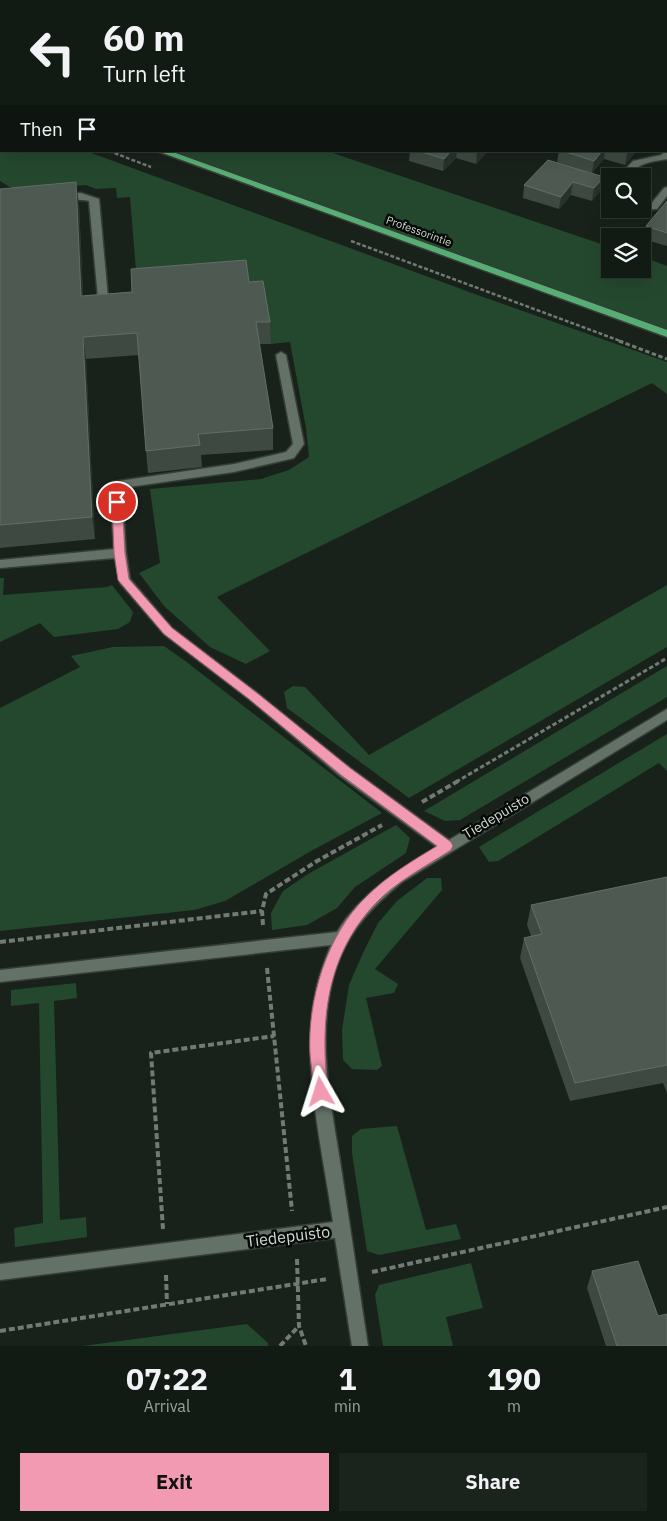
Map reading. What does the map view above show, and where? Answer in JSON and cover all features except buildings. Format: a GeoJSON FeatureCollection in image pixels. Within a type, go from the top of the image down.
{"type":"FeatureCollection","features":[{"type":"Feature","properties":{"kind":"main road","name":"Professorintie"},"geometry":{"type":"LineString","coordinates":[[164,152],[667,334]]}},
{"type":"Feature","properties":{"kind":"street"},"geometry":{"type":"LineString","coordinates":[[630,168],[644,159],[666,156]]}},
{"type":"Feature","properties":{"kind":"street"},"geometry":{"type":"LineString","coordinates":[[651,207],[654,207],[667,190]]}},
{"type":"Feature","properties":{"kind":"street"},"geometry":{"type":"LineString","coordinates":[[53,197],[80,196],[94,199],[104,310]]}},
{"type":"Feature","properties":{"kind":"street"},"geometry":{"type":"LineString","coordinates":[[281,355],[299,444],[290,455],[234,468],[116,485],[120,553],[124,580],[168,631],[253,696],[345,772],[447,846]]}},
{"type":"Feature","properties":{"kind":"street"},"geometry":{"type":"LineString","coordinates":[[0,564],[120,553]]}},
{"type":"Feature","properties":{"kind":"street","name":"Tiedepuisto"},"geometry":{"type":"LineString","coordinates":[[0,1272],[342,1229],[324,1113],[317,1052],[320,1008],[328,970],[342,938],[369,902],[397,878],[667,714]]}},
{"type":"Feature","properties":{"kind":"street"},"geometry":{"type":"LineString","coordinates":[[0,976],[342,938]]}},
{"type":"Feature","properties":{"kind":"street"},"geometry":{"type":"LineString","coordinates":[[342,1229],[360,1346]]}},
{"type":"Feature","properties":{"kind":"path"},"geometry":{"type":"LineString","coordinates":[[112,152],[155,168]]}},
{"type":"Feature","properties":{"kind":"path"},"geometry":{"type":"LineString","coordinates":[[351,241],[667,359]]}},
{"type":"Feature","properties":{"kind":"path"},"geometry":{"type":"LineString","coordinates":[[306,1346],[299,1326],[299,1283],[264,947],[262,911],[266,894],[317,861],[402,814],[667,658]]}},
{"type":"Feature","properties":{"kind":"path"},"geometry":{"type":"LineString","coordinates":[[0,942],[262,911]]}},
{"type":"Feature","properties":{"kind":"path"},"geometry":{"type":"LineString","coordinates":[[167,1304],[151,1053],[274,1036]]}},
{"type":"Feature","properties":{"kind":"path"},"geometry":{"type":"LineString","coordinates":[[280,1346],[299,1326]]}},
{"type":"Feature","properties":{"kind":"green space"},"geometry":{"type":"Polygon","coordinates":[[[0,152],[89,152],[472,293],[667,362],[667,394],[652,383],[217,597],[270,651],[246,664],[210,647],[164,606],[139,573],[160,563],[150,489],[261,479],[289,470],[309,457],[306,428],[290,342],[271,344],[264,304],[137,283],[130,197],[117,198],[116,188],[96,189],[86,185],[31,190],[10,187],[0,181],[0,152]]]}},
{"type":"Feature","properties":{"kind":"green space"},"geometry":{"type":"Polygon","coordinates":[[[173,152],[330,152],[601,244],[601,278],[651,278],[651,260],[667,266],[667,330],[173,152]]]}},
{"type":"Feature","properties":{"kind":"green space"},"geometry":{"type":"Polygon","coordinates":[[[0,578],[4,578],[3,595],[107,587],[112,585],[133,612],[130,622],[118,629],[54,637],[40,623],[0,642],[0,578]]]}},
{"type":"Feature","properties":{"kind":"green space"},"geometry":{"type":"Polygon","coordinates":[[[667,585],[667,647],[409,798],[287,708],[284,692],[293,686],[305,687],[369,755],[667,585]]]}},
{"type":"Feature","properties":{"kind":"green space"},"geometry":{"type":"Polygon","coordinates":[[[164,646],[382,813],[311,851],[225,901],[194,910],[0,931],[0,708],[80,667],[71,656],[113,647],[164,646]]]}},
{"type":"Feature","properties":{"kind":"green space"},"geometry":{"type":"Polygon","coordinates":[[[667,666],[667,697],[460,820],[445,821],[424,811],[667,666]]]}},
{"type":"Feature","properties":{"kind":"green space"},"geometry":{"type":"Polygon","coordinates":[[[667,734],[667,771],[659,763],[498,861],[489,862],[479,847],[667,734]]]}},
{"type":"Feature","properties":{"kind":"green space"},"geometry":{"type":"Polygon","coordinates":[[[396,825],[410,838],[406,853],[355,887],[337,908],[307,925],[272,930],[271,913],[283,891],[308,874],[396,825]]]}},
{"type":"Feature","properties":{"kind":"green space"},"geometry":{"type":"Polygon","coordinates":[[[427,878],[441,878],[442,890],[375,969],[398,984],[394,993],[366,998],[382,1066],[377,1070],[352,1069],[343,1060],[342,1030],[349,985],[378,923],[397,901],[427,878]]]}},
{"type":"Feature","properties":{"kind":"green space"},"geometry":{"type":"Polygon","coordinates":[[[76,983],[77,998],[54,1001],[60,1220],[86,1217],[87,1237],[15,1247],[14,1228],[43,1223],[39,1003],[11,1006],[11,990],[76,983]]]}},
{"type":"Feature","properties":{"kind":"green space"},"geometry":{"type":"Polygon","coordinates":[[[397,1126],[426,1230],[456,1224],[461,1239],[379,1255],[367,1251],[352,1153],[352,1136],[361,1129],[397,1126]]]}},
{"type":"Feature","properties":{"kind":"green space"},"geometry":{"type":"Polygon","coordinates":[[[471,1263],[483,1308],[446,1317],[453,1346],[383,1346],[375,1295],[379,1285],[471,1263]]]}},
{"type":"Feature","properties":{"kind":"green space"},"geometry":{"type":"Polygon","coordinates":[[[247,1324],[269,1344],[267,1346],[83,1346],[247,1324]]]}},
{"type":"Feature","properties":{"kind":"route"},"geometry":{"type":"LineString","coordinates":[[117,502],[120,553],[124,580],[168,631],[253,696],[345,772],[447,846],[397,878],[369,902],[342,938],[328,970],[320,1008],[317,1052],[321,1092]]}}]}
